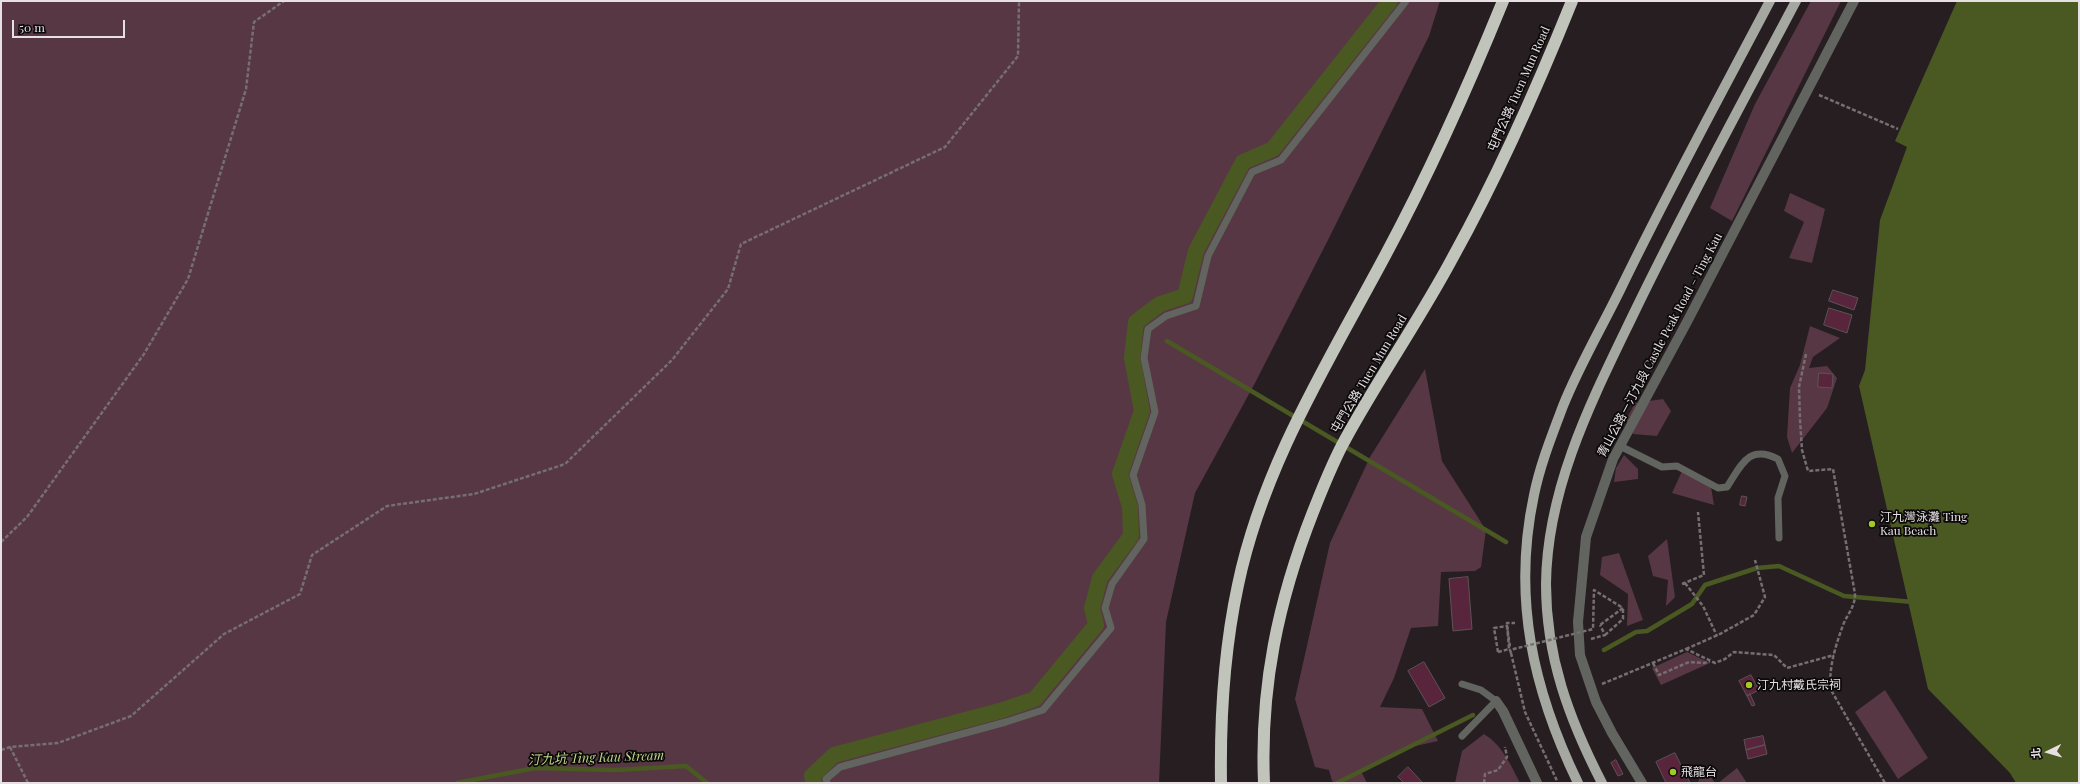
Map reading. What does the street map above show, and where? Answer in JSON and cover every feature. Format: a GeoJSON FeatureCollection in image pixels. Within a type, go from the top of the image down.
{"type":"FeatureCollection","features":[{"type":"Feature","properties":{"kind":"highway"},"geometry":{"type":"LineString","coordinates":[[1222,783],[1220,733],[1228,638],[1238,584],[1265,494],[1315,382],[1388,251],[1440,148],[1503,1]]}},
{"type":"Feature","properties":{"kind":"highway","name":"屯門公路 Tuen Mun Road"},"geometry":{"type":"LineString","coordinates":[[1264,783],[1264,722],[1267,682],[1274,635],[1287,584],[1306,528],[1324,484],[1346,438],[1445,272],[1495,179],[1546,66],[1572,1]]}},
{"type":"Feature","properties":{"kind":"main road"},"geometry":{"type":"LineString","coordinates":[[1578,783],[1559,743],[1539,686],[1528,632],[1525,585],[1528,537],[1534,495],[1547,450],[1564,404],[1644,241],[1770,1]]}},
{"type":"Feature","properties":{"kind":"main road"},"geometry":{"type":"LineString","coordinates":[[1602,783],[1580,740],[1560,686],[1549,631],[1546,584],[1550,542],[1558,498],[1569,458],[1586,414],[1662,254],[1796,1]]}},
{"type":"Feature","properties":{"kind":"street","name":"青山公路－汀九段 Castle Peak Road – Ting Kau"},"geometry":{"type":"LineString","coordinates":[[1642,783],[1612,733],[1590,687],[1580,655],[1578,643],[1580,592],[1586,537],[1613,458],[1688,320],[1854,1]]}},
{"type":"Feature","properties":{"kind":"street"},"geometry":{"type":"LineString","coordinates":[[1496,700],[1537,783]]}},
{"type":"Feature","properties":{"kind":"lane"},"geometry":{"type":"LineString","coordinates":[[827,781],[840,767],[1006,722],[1043,710],[1110,628],[1105,608],[1112,584],[1144,539],[1142,505],[1133,475],[1155,412],[1144,358],[1148,329],[1166,316],[1196,306],[1208,256],[1252,172],[1281,160],[1406,1]]}},
{"type":"Feature","properties":{"kind":"lane"},"geometry":{"type":"LineString","coordinates":[[1620,446],[1662,467],[1677,466],[1718,488],[1727,487],[1741,466],[1754,453],[1765,452],[1778,459],[1785,476],[1778,498],[1779,538]]}},
{"type":"Feature","properties":{"kind":"lane"},"geometry":{"type":"LineString","coordinates":[[1462,684],[1480,690],[1496,700],[1462,736]]}},
{"type":"Feature","properties":{"kind":"path"},"geometry":{"type":"LineString","coordinates":[[1,542],[27,517],[144,354],[188,279],[246,89],[254,22],[284,1]]}},
{"type":"Feature","properties":{"kind":"path"},"geometry":{"type":"LineString","coordinates":[[1,750],[10,747],[58,744],[131,716],[224,634],[300,594],[312,555],[387,506],[474,494],[565,464],[672,360],[728,289],[741,244],[945,147],[1018,56],[1019,1]]}},
{"type":"Feature","properties":{"kind":"path"},"geometry":{"type":"LineString","coordinates":[[1818,94],[1898,129]]}},
{"type":"Feature","properties":{"kind":"path"},"geometry":{"type":"LineString","coordinates":[[1806,354],[1799,387],[1802,450],[1808,471],[1833,469],[1855,594],[1855,604],[1844,624],[1834,655],[1829,678],[1831,690],[1885,783]]}},
{"type":"Feature","properties":{"kind":"path"},"geometry":{"type":"LineString","coordinates":[[1682,584],[1704,575],[1698,512]]}},
{"type":"Feature","properties":{"kind":"path"},"geometry":{"type":"LineString","coordinates":[[1590,687],[1602,684],[1717,636],[1754,615],[1765,596],[1755,560]]}},
{"type":"Feature","properties":{"kind":"path"},"geometry":{"type":"LineString","coordinates":[[1685,583],[1703,606],[1717,636]]}},
{"type":"Feature","properties":{"kind":"path"},"geometry":{"type":"LineString","coordinates":[[1510,650],[1593,629],[1594,590],[1623,608]]}},
{"type":"Feature","properties":{"kind":"path"},"geometry":{"type":"LineString","coordinates":[[1606,634],[1600,625],[1623,608]]}},
{"type":"Feature","properties":{"kind":"path"},"geometry":{"type":"LineString","coordinates":[[1578,643],[1606,634],[1623,620],[1623,608]]}},
{"type":"Feature","properties":{"kind":"path"},"geometry":{"type":"LineString","coordinates":[[1516,623],[1507,623],[1509,649],[1498,652],[1494,628],[1507,626],[1510,650],[1525,712],[1558,783]]}},
{"type":"Feature","properties":{"kind":"path"},"geometry":{"type":"LineString","coordinates":[[1686,649],[1715,663],[1725,659],[1734,652],[1774,655],[1787,668],[1834,655]]}},
{"type":"Feature","properties":{"kind":"path"},"geometry":{"type":"LineString","coordinates":[[1653,663],[1659,674],[1689,662],[1704,663],[1710,660]]}},
{"type":"Feature","properties":{"kind":"path"},"geometry":{"type":"LineString","coordinates":[[1521,719],[1525,712]]}},
{"type":"Feature","properties":{"kind":"path"},"geometry":{"type":"LineString","coordinates":[[1484,783],[1485,774],[1498,770],[1507,756],[1505,746],[1512,732]]}},
{"type":"Feature","properties":{"kind":"path"},"geometry":{"type":"LineString","coordinates":[[10,747],[28,783]]}},
{"type":"Feature","properties":{"kind":"shaded area"},"geometry":{"type":"Polygon","coordinates":[[[1,1],[1440,1],[1429,36],[1329,238],[1255,383],[1195,493],[1166,622],[1159,783],[1,783],[1,1]]]}},
{"type":"Feature","properties":{"kind":"shaded area"},"geometry":{"type":"Polygon","coordinates":[[[1811,1],[1841,1],[1732,221],[1710,208],[1755,104],[1811,1]]]}},
{"type":"Feature","properties":{"kind":"shaded area"},"geometry":{"type":"Polygon","coordinates":[[[1957,1],[2079,1],[2079,783],[2016,783],[2010,773],[1928,689],[1859,386],[1865,370],[1880,220],[1907,147],[1895,141],[1957,1]]]}},
{"type":"Feature","properties":{"kind":"shaded area"},"geometry":{"type":"Polygon","coordinates":[[[1790,193],[1825,209],[1812,263],[1789,258],[1804,222],[1784,211],[1790,193]]]}},
{"type":"Feature","properties":{"kind":"shaded area"},"geometry":{"type":"Polygon","coordinates":[[[1810,326],[1840,338],[1813,357],[1809,368],[1827,366],[1837,378],[1827,408],[1792,453],[1787,437],[1790,388],[1800,365],[1810,326]]]}},
{"type":"Feature","properties":{"kind":"shaded area"},"geometry":{"type":"Polygon","coordinates":[[[1425,369],[1442,461],[1486,530],[1481,567],[1475,571],[1441,572],[1438,626],[1411,628],[1394,678],[1380,707],[1422,709],[1438,741],[1402,749],[1361,771],[1367,783],[1335,783],[1332,781],[1329,770],[1315,767],[1295,699],[1330,543],[1370,457],[1425,369]]]}},
{"type":"Feature","properties":{"kind":"shaded area"},"geometry":{"type":"Polygon","coordinates":[[[1663,399],[1671,411],[1657,436],[1633,434],[1626,420],[1635,403],[1663,399]]]}},
{"type":"Feature","properties":{"kind":"shaded area"},"geometry":{"type":"Polygon","coordinates":[[[1624,455],[1638,469],[1638,479],[1614,482],[1616,468],[1624,455]]]}},
{"type":"Feature","properties":{"kind":"shaded area"},"geometry":{"type":"Polygon","coordinates":[[[1683,469],[1711,487],[1714,505],[1672,493],[1683,469]]]}},
{"type":"Feature","properties":{"kind":"shaded area"},"geometry":{"type":"Polygon","coordinates":[[[1667,539],[1675,597],[1666,606],[1668,580],[1653,576],[1648,556],[1667,539]]]}},
{"type":"Feature","properties":{"kind":"shaded area"},"geometry":{"type":"Polygon","coordinates":[[[1619,553],[1643,620],[1627,626],[1628,594],[1600,575],[1602,557],[1619,553]]]}},
{"type":"Feature","properties":{"kind":"shaded area"},"geometry":{"type":"Polygon","coordinates":[[[1687,652],[1710,663],[1661,685],[1652,668],[1687,652]]]}},
{"type":"Feature","properties":{"kind":"shaded area"},"geometry":{"type":"Polygon","coordinates":[[[1885,690],[1928,758],[1898,779],[1855,712],[1885,690]]]}},
{"type":"Feature","properties":{"kind":"shaded area"},"geometry":{"type":"Polygon","coordinates":[[[1484,734],[1501,750],[1520,783],[1455,783],[1462,751],[1484,734]]]}},
{"type":"Feature","properties":{"kind":"shaded area"},"geometry":{"type":"Polygon","coordinates":[[[1703,765],[1715,783],[1698,783],[1703,765]]]}},
{"type":"Feature","properties":{"kind":"shaded area"},"geometry":{"type":"Polygon","coordinates":[[[1737,768],[1747,783],[1718,783],[1737,768]]]}},
{"type":"Feature","properties":{"kind":"building"},"geometry":{"type":"Polygon","coordinates":[[[1833,290],[1858,298],[1854,310],[1829,301],[1833,290]]]}},
{"type":"Feature","properties":{"kind":"building"},"geometry":{"type":"Polygon","coordinates":[[[1829,308],[1852,315],[1847,333],[1824,325],[1829,308]]]}},
{"type":"Feature","properties":{"kind":"building"},"geometry":{"type":"Polygon","coordinates":[[[1819,373],[1833,374],[1832,388],[1818,387],[1819,373]]]}},
{"type":"Feature","properties":{"kind":"building"},"geometry":{"type":"Polygon","coordinates":[[[1742,496],[1747,497],[1745,506],[1740,505],[1742,496]]]}},
{"type":"Feature","properties":{"kind":"building"},"geometry":{"type":"Polygon","coordinates":[[[1468,577],[1472,629],[1453,631],[1449,579],[1468,577]]]}},
{"type":"Feature","properties":{"kind":"building"},"geometry":{"type":"Polygon","coordinates":[[[1424,662],[1445,698],[1429,707],[1408,671],[1424,662]]]}},
{"type":"Feature","properties":{"kind":"building","name":"汀九村戴氏宗祠"},"geometry":{"type":"Polygon","coordinates":[[[1751,675],[1759,690],[1747,696],[1739,681],[1751,675]]]}},
{"type":"Feature","properties":{"kind":"building"},"geometry":{"type":"Polygon","coordinates":[[[1750,694],[1755,705],[1752,706],[1747,696],[1750,694]]]}},
{"type":"Feature","properties":{"kind":"building"},"geometry":{"type":"Polygon","coordinates":[[[1763,736],[1765,745],[1746,750],[1744,740],[1763,736]]]}},
{"type":"Feature","properties":{"kind":"building"},"geometry":{"type":"Polygon","coordinates":[[[1765,745],[1767,754],[1748,759],[1746,750],[1765,745]]]}},
{"type":"Feature","properties":{"kind":"building","name":"飛龍台"},"geometry":{"type":"Polygon","coordinates":[[[1675,753],[1690,783],[1666,783],[1656,762],[1675,753]]]}},
{"type":"Feature","properties":{"kind":"building"},"geometry":{"type":"Polygon","coordinates":[[[1616,760],[1623,774],[1618,776],[1611,763],[1616,760]]]}},
{"type":"Feature","properties":{"kind":"building"},"geometry":{"type":"Polygon","coordinates":[[[1408,767],[1423,783],[1404,783],[1398,777],[1408,767]]]}},
{"type":"Feature","properties":{"kind":"waterway"},"geometry":{"type":"LineString","coordinates":[[814,783],[812,776],[834,755],[1003,710],[1035,699],[1096,625],[1092,608],[1100,578],[1131,536],[1130,507],[1120,474],[1142,411],[1132,358],[1136,322],[1160,304],[1185,296],[1196,251],[1243,162],[1273,149],[1390,1]]}},
{"type":"Feature","properties":{"kind":"waterway"},"geometry":{"type":"LineString","coordinates":[[1167,341],[1506,542]]}},
{"type":"Feature","properties":{"kind":"waterway"},"geometry":{"type":"LineString","coordinates":[[1604,650],[1636,632],[1647,631],[1692,604],[1705,585],[1757,568],[1779,566],[1844,596],[1913,602]]}},
{"type":"Feature","properties":{"kind":"waterway"},"geometry":{"type":"LineString","coordinates":[[1337,783],[1473,715]]}},
{"type":"Feature","properties":{"kind":"waterway","name":"汀九坑 Ting Kau Stream"},"geometry":{"type":"LineString","coordinates":[[457,783],[535,768],[615,770],[686,766],[707,783]]}},
{"type":"Feature","properties":{"kind":"place","name":"汀九灣泳灘 Ting Kau Beach"},"geometry":{"type":"Point","coordinates":[1872,524]}},
{"type":"Feature","properties":{"kind":"place","name":"汀九村戴氏宗祠"},"geometry":{"type":"Point","coordinates":[1749,685]}},
{"type":"Feature","properties":{"kind":"place","name":"飛龍台"},"geometry":{"type":"Point","coordinates":[1673,772]}}]}
